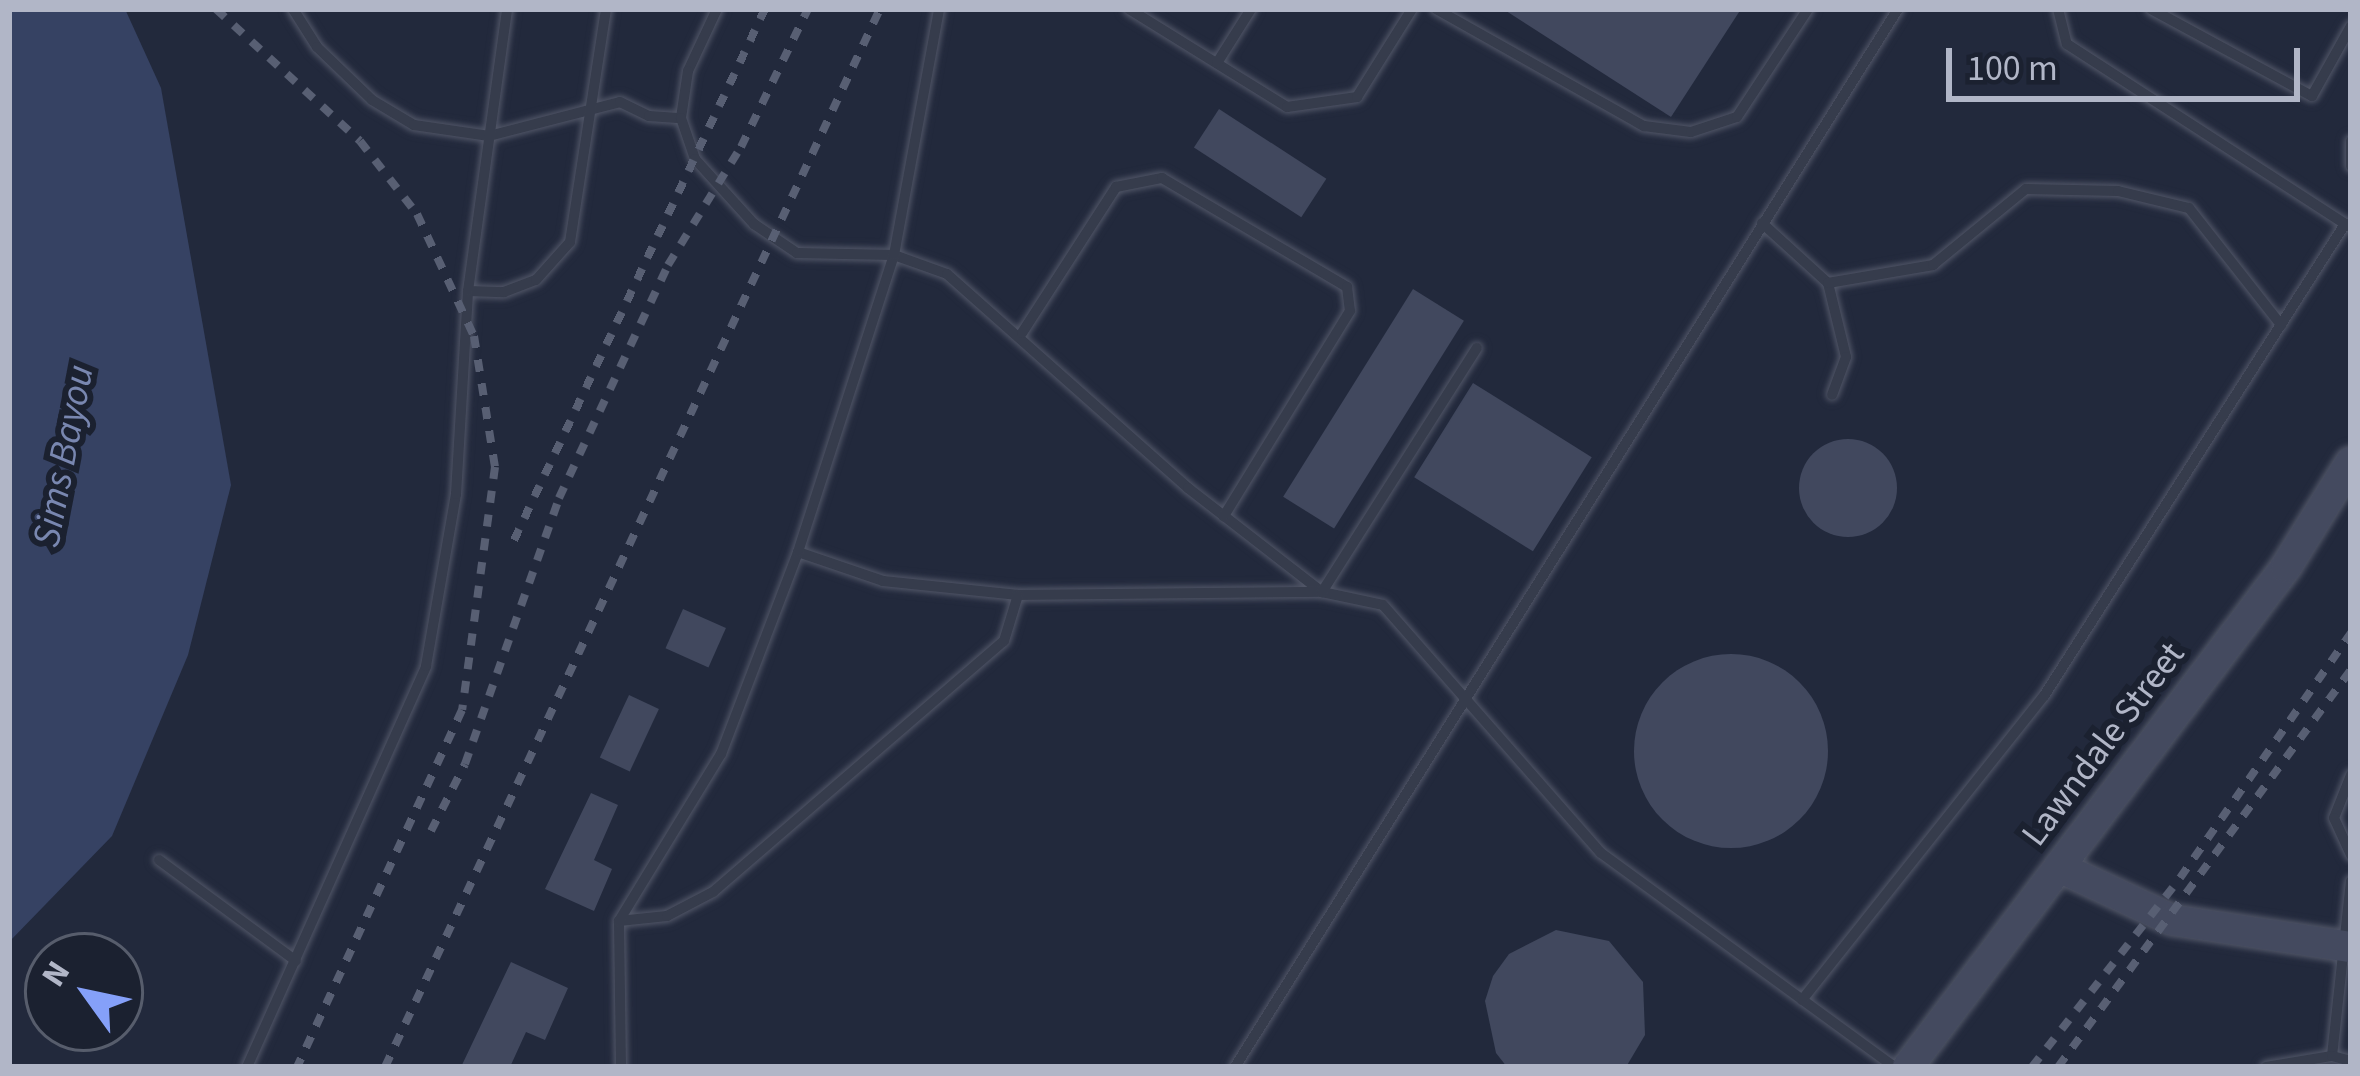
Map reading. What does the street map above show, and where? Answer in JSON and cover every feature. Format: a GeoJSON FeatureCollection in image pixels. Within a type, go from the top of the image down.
{"type":"FeatureCollection","features":[{"type":"Feature","properties":{"kind":"main road","name":"Lawndale Street"},"geometry":{"type":"LineString","coordinates":[[1908,1067],[2286,567],[2351,462]]}},
{"type":"Feature","properties":{"kind":"main road"},"geometry":{"type":"LineString","coordinates":[[2059,867],[2171,920],[2348,946]]}},
{"type":"Feature","properties":{"kind":"lane"},"geometry":{"type":"LineString","coordinates":[[293,9],[317,47],[382,110],[414,125],[489,136],[620,102],[649,116],[682,118]]}},
{"type":"Feature","properties":{"kind":"lane"},"geometry":{"type":"LineString","coordinates":[[247,1067],[426,666],[456,494],[468,292],[507,9]]}},
{"type":"Feature","properties":{"kind":"lane"},"geometry":{"type":"LineString","coordinates":[[468,292],[503,292],[559,262],[570,242],[585,110],[606,9]]}},
{"type":"Feature","properties":{"kind":"lane"},"geometry":{"type":"LineString","coordinates":[[717,9],[688,71],[682,118],[695,159],[717,185],[797,253],[894,255],[947,274],[1022,332],[1224,516],[1322,592]]}},
{"type":"Feature","properties":{"kind":"lane"},"geometry":{"type":"LineString","coordinates":[[621,1067],[620,921],[721,754],[798,552],[894,255],[939,9]]}},
{"type":"Feature","properties":{"kind":"lane"},"geometry":{"type":"LineString","coordinates":[[1129,9],[1287,107],[1358,97],[1412,9]]}},
{"type":"Feature","properties":{"kind":"lane"},"geometry":{"type":"LineString","coordinates":[[1216,64],[1251,9]]}},
{"type":"Feature","properties":{"kind":"lane"},"geometry":{"type":"LineString","coordinates":[[1436,9],[1644,126],[1691,132],[1738,117],[1808,9]]}},
{"type":"Feature","properties":{"kind":"lane"},"geometry":{"type":"LineString","coordinates":[[1235,1067],[1465,689],[1898,9]]}},
{"type":"Feature","properties":{"kind":"lane"},"geometry":{"type":"LineString","coordinates":[[1802,1000],[2044,696],[2348,226],[2066,44],[2058,9]]}},
{"type":"Feature","properties":{"kind":"lane"},"geometry":{"type":"LineString","coordinates":[[2151,9],[2312,96],[2351,26]]}},
{"type":"Feature","properties":{"kind":"lane"},"geometry":{"type":"LineString","coordinates":[[2351,141],[2351,166]]}},
{"type":"Feature","properties":{"kind":"lane"},"geometry":{"type":"LineString","coordinates":[[1022,332],[1116,187],[1162,178],[1346,287],[1351,311],[1224,516]]}},
{"type":"Feature","properties":{"kind":"lane"},"geometry":{"type":"LineString","coordinates":[[1828,283],[1933,265],[2026,189],[2118,191],[2189,208],[2281,325]]}},
{"type":"Feature","properties":{"kind":"lane"},"geometry":{"type":"LineString","coordinates":[[1762,223],[1828,283],[1846,357],[1832,395]]}},
{"type":"Feature","properties":{"kind":"lane"},"geometry":{"type":"LineString","coordinates":[[1322,592],[1477,348]]}},
{"type":"Feature","properties":{"kind":"lane"},"geometry":{"type":"LineString","coordinates":[[798,552],[883,581],[1018,595],[1322,592],[1383,605],[1465,689],[1600,853],[1894,1067]]}},
{"type":"Feature","properties":{"kind":"lane"},"geometry":{"type":"LineString","coordinates":[[620,921],[667,916],[712,892],[1004,641],[1018,595]]}},
{"type":"Feature","properties":{"kind":"lane"},"geometry":{"type":"LineString","coordinates":[[2351,775],[2335,818],[2351,855]]}},
{"type":"Feature","properties":{"kind":"lane"},"geometry":{"type":"LineString","coordinates":[[159,860],[296,962]]}},
{"type":"Feature","properties":{"kind":"lane"},"geometry":{"type":"LineString","coordinates":[[2332,1056],[2348,946],[2351,881]]}},
{"type":"Feature","properties":{"kind":"lane"},"geometry":{"type":"LineString","coordinates":[[2266,1067],[2332,1056],[2351,1061]]}},
{"type":"Feature","properties":{"kind":"water","name":"Sims Bayou"},"geometry":{"type":"Polygon","coordinates":[[[9,9],[125,9],[161,88],[231,485],[188,655],[112,836],[9,942],[9,9]]]}},
{"type":"Feature","properties":{"kind":"building"},"geometry":{"type":"Polygon","coordinates":[[[1503,9],[1741,9],[1671,117],[1503,9]]]}},
{"type":"Feature","properties":{"kind":"building"},"geometry":{"type":"Polygon","coordinates":[[[1219,109],[1326,179],[1301,217],[1194,148],[1219,109]]]}},
{"type":"Feature","properties":{"kind":"building"},"geometry":{"type":"Polygon","coordinates":[[[1413,289],[1464,321],[1334,529],[1283,497],[1413,289]]]}},
{"type":"Feature","properties":{"kind":"building"},"geometry":{"type":"Polygon","coordinates":[[[1473,383],[1592,457],[1533,551],[1414,477],[1473,383]]]}},
{"type":"Feature","properties":{"kind":"building"},"geometry":{"type":"Polygon","coordinates":[[[1848,439],[1867,442],[1883,453],[1894,469],[1894,507],[1883,523],[1867,534],[1848,537],[1829,534],[1813,523],[1802,507],[1799,488],[1802,469],[1813,453],[1829,442],[1848,439]]]}},
{"type":"Feature","properties":{"kind":"building"},"geometry":{"type":"Polygon","coordinates":[[[683,609],[726,628],[708,667],[666,648],[683,609]]]}},
{"type":"Feature","properties":{"kind":"building"},"geometry":{"type":"Polygon","coordinates":[[[1731,654],[1768,661],[1800,682],[1821,714],[1828,751],[1821,788],[1800,820],[1768,841],[1731,848],[1694,841],[1662,820],[1641,788],[1634,751],[1641,714],[1662,682],[1694,661],[1731,654]]]}},
{"type":"Feature","properties":{"kind":"building"},"geometry":{"type":"Polygon","coordinates":[[[629,695],[659,709],[630,771],[600,758],[629,695]]]}},
{"type":"Feature","properties":{"kind":"building"},"geometry":{"type":"Polygon","coordinates":[[[591,793],[618,805],[594,860],[612,869],[594,911],[545,889],[591,793]]]}},
{"type":"Feature","properties":{"kind":"building"},"geometry":{"type":"Polygon","coordinates":[[[1556,930],[1609,941],[1643,982],[1645,1035],[1626,1067],[1507,1067],[1496,1053],[1485,1001],[1493,976],[1509,954],[1556,930]]]}},
{"type":"Feature","properties":{"kind":"building"},"geometry":{"type":"Polygon","coordinates":[[[511,962],[568,988],[545,1040],[526,1032],[510,1067],[461,1067],[511,962]]]}},
{"type":"Feature","properties":{"kind":"railway"},"geometry":{"type":"LineString","coordinates":[[216,9],[360,141],[417,214],[474,336],[495,467],[462,710],[297,1067]]}},
{"type":"Feature","properties":{"kind":"railway"},"geometry":{"type":"LineString","coordinates":[[514,540],[765,9]]}},
{"type":"Feature","properties":{"kind":"railway"},"geometry":{"type":"LineString","coordinates":[[431,831],[465,764],[559,498],[668,265],[741,147],[808,9]]}},
{"type":"Feature","properties":{"kind":"railway"},"geometry":{"type":"LineString","coordinates":[[385,1067],[880,9]]}},
{"type":"Feature","properties":{"kind":"railway"},"geometry":{"type":"LineString","coordinates":[[2032,1067],[2180,878],[2351,633]]}},
{"type":"Feature","properties":{"kind":"railway"},"geometry":{"type":"LineString","coordinates":[[2058,1067],[2351,669]]}}]}
